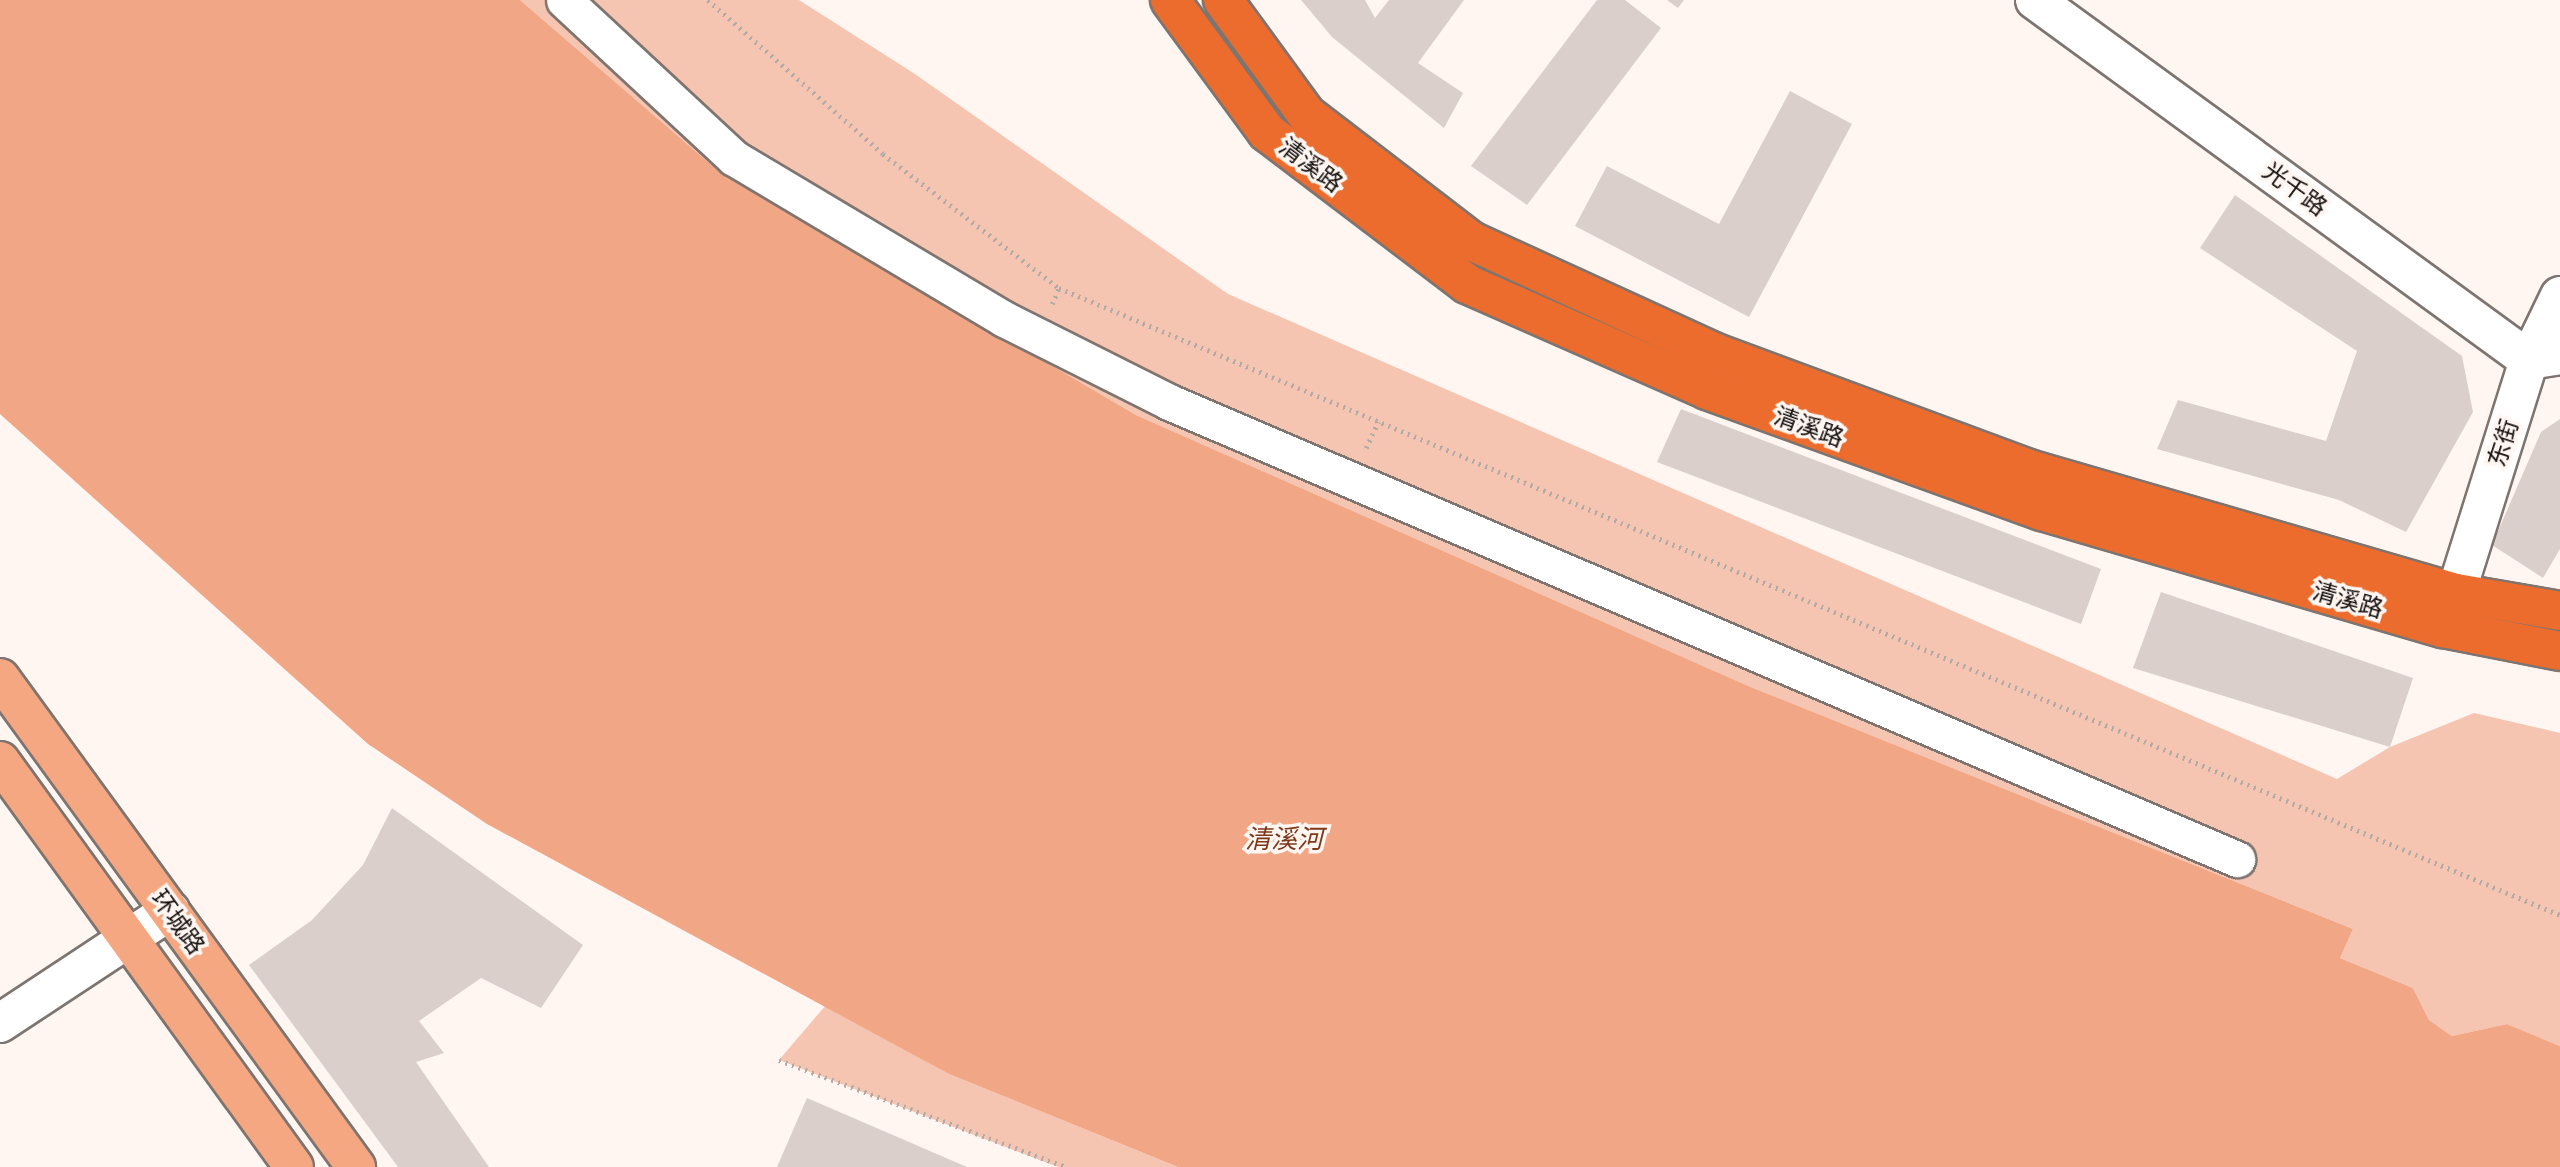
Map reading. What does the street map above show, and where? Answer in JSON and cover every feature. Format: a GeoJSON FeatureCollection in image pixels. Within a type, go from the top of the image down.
{"type":"FeatureCollection","features":[{"type":"Feature","properties":{"kind":"highway","name":"清溪路"},"geometry":{"type":"LineString","coordinates":[[1170,0],[1267,132],[1467,284],[1707,390],[2042,511],[2443,628],[2560,651]]}},
{"type":"Feature","properties":{"kind":"highway","name":"清溪路"},"geometry":{"type":"LineString","coordinates":[[1223,0],[1307,115],[1471,241],[1713,352],[2029,469],[2456,593],[2560,611]]}},
{"type":"Feature","properties":{"kind":"main road","name":"光千路"},"geometry":{"type":"LineString","coordinates":[[2035,0],[2545,358]]}},
{"type":"Feature","properties":{"kind":"main road","name":"东街"},"geometry":{"type":"LineString","coordinates":[[2456,593],[2545,358],[2560,296]]}},
{"type":"Feature","properties":{"kind":"main road","name":"环城路"},"geometry":{"type":"LineString","coordinates":[[0,678],[356,1167]]}},
{"type":"Feature","properties":{"kind":"main road","name":"环城路"},"geometry":{"type":"LineString","coordinates":[[0,761],[294,1167]]}},
{"type":"Feature","properties":{"kind":"main road"},"geometry":{"type":"LineString","coordinates":[[0,1023],[170,911]]}},
{"type":"Feature","properties":{"kind":"street"},"geometry":{"type":"LineString","coordinates":[[564,0],[734,158],[1016,324],[1169,402],[2237,859]]}},
{"type":"Feature","properties":{"kind":"path"},"geometry":{"type":"LineString","coordinates":[[708,0],[883,154],[1059,288],[2560,915]]}},
{"type":"Feature","properties":{"kind":"path"},"geometry":{"type":"LineString","coordinates":[[779,1060],[1067,1167]]}},
{"type":"Feature","properties":{"kind":"shaded area"},"geometry":{"type":"Polygon","coordinates":[[[520,0],[799,0],[915,74],[1228,294],[2337,779],[2390,747],[2474,713],[2560,733],[2560,1046],[2507,1024],[2452,1036],[2429,1020],[2413,988],[2340,958],[2353,929],[1746,685],[1136,415],[715,168],[520,0]]]}},
{"type":"Feature","properties":{"kind":"shaded area"},"geometry":{"type":"Polygon","coordinates":[[[826,1005],[949,1074],[1178,1167],[1058,1167],[779,1060],[826,1005]]]}},
{"type":"Feature","properties":{"kind":"water","name":"清溪河"},"geometry":{"type":"Polygon","coordinates":[[[0,0],[520,0],[715,168],[1136,415],[1746,685],[2353,929],[2340,958],[2413,988],[2429,1020],[2452,1036],[2507,1024],[2560,1046],[2560,1167],[1178,1167],[949,1074],[487,824],[368,744],[0,414],[0,0]]]}},
{"type":"Feature","properties":{"kind":"building"},"geometry":{"type":"Polygon","coordinates":[[[1301,0],[1365,0],[1375,18],[1389,0],[1464,0],[1418,63],[1463,93],[1444,128],[1332,37],[1301,0]]]}},
{"type":"Feature","properties":{"kind":"building"},"geometry":{"type":"Polygon","coordinates":[[[1597,0],[1625,0],[1661,28],[1527,205],[1471,166],[1597,0]]]}},
{"type":"Feature","properties":{"kind":"building"},"geometry":{"type":"Polygon","coordinates":[[[1667,0],[1684,0],[1678,8],[1667,0]]]}},
{"type":"Feature","properties":{"kind":"building"},"geometry":{"type":"Polygon","coordinates":[[[1790,91],[1852,124],[1749,317],[1575,226],[1607,166],[1719,224],[1790,91]]]}},
{"type":"Feature","properties":{"kind":"building"},"geometry":{"type":"Polygon","coordinates":[[[2235,195],[2462,356],[2473,412],[2406,532],[2339,500],[2157,449],[2178,400],[2326,441],[2357,351],[2200,248],[2235,195]]]}},
{"type":"Feature","properties":{"kind":"building"},"geometry":{"type":"Polygon","coordinates":[[[1681,409],[2101,569],[2081,624],[1657,462],[1681,409]]]}},
{"type":"Feature","properties":{"kind":"building"},"geometry":{"type":"Polygon","coordinates":[[[2560,419],[2560,549],[2543,578],[2492,545],[2541,432],[2560,419]]]}},
{"type":"Feature","properties":{"kind":"building"},"geometry":{"type":"Polygon","coordinates":[[[2161,592],[2413,678],[2390,747],[2133,668],[2161,592]]]}},
{"type":"Feature","properties":{"kind":"building"},"geometry":{"type":"Polygon","coordinates":[[[392,808],[583,945],[541,1008],[481,978],[419,1021],[444,1053],[416,1062],[489,1167],[398,1167],[249,965],[312,920],[363,865],[392,808]]]}},
{"type":"Feature","properties":{"kind":"building"},"geometry":{"type":"Polygon","coordinates":[[[807,1098],[967,1167],[777,1167],[807,1098]]]}}]}
